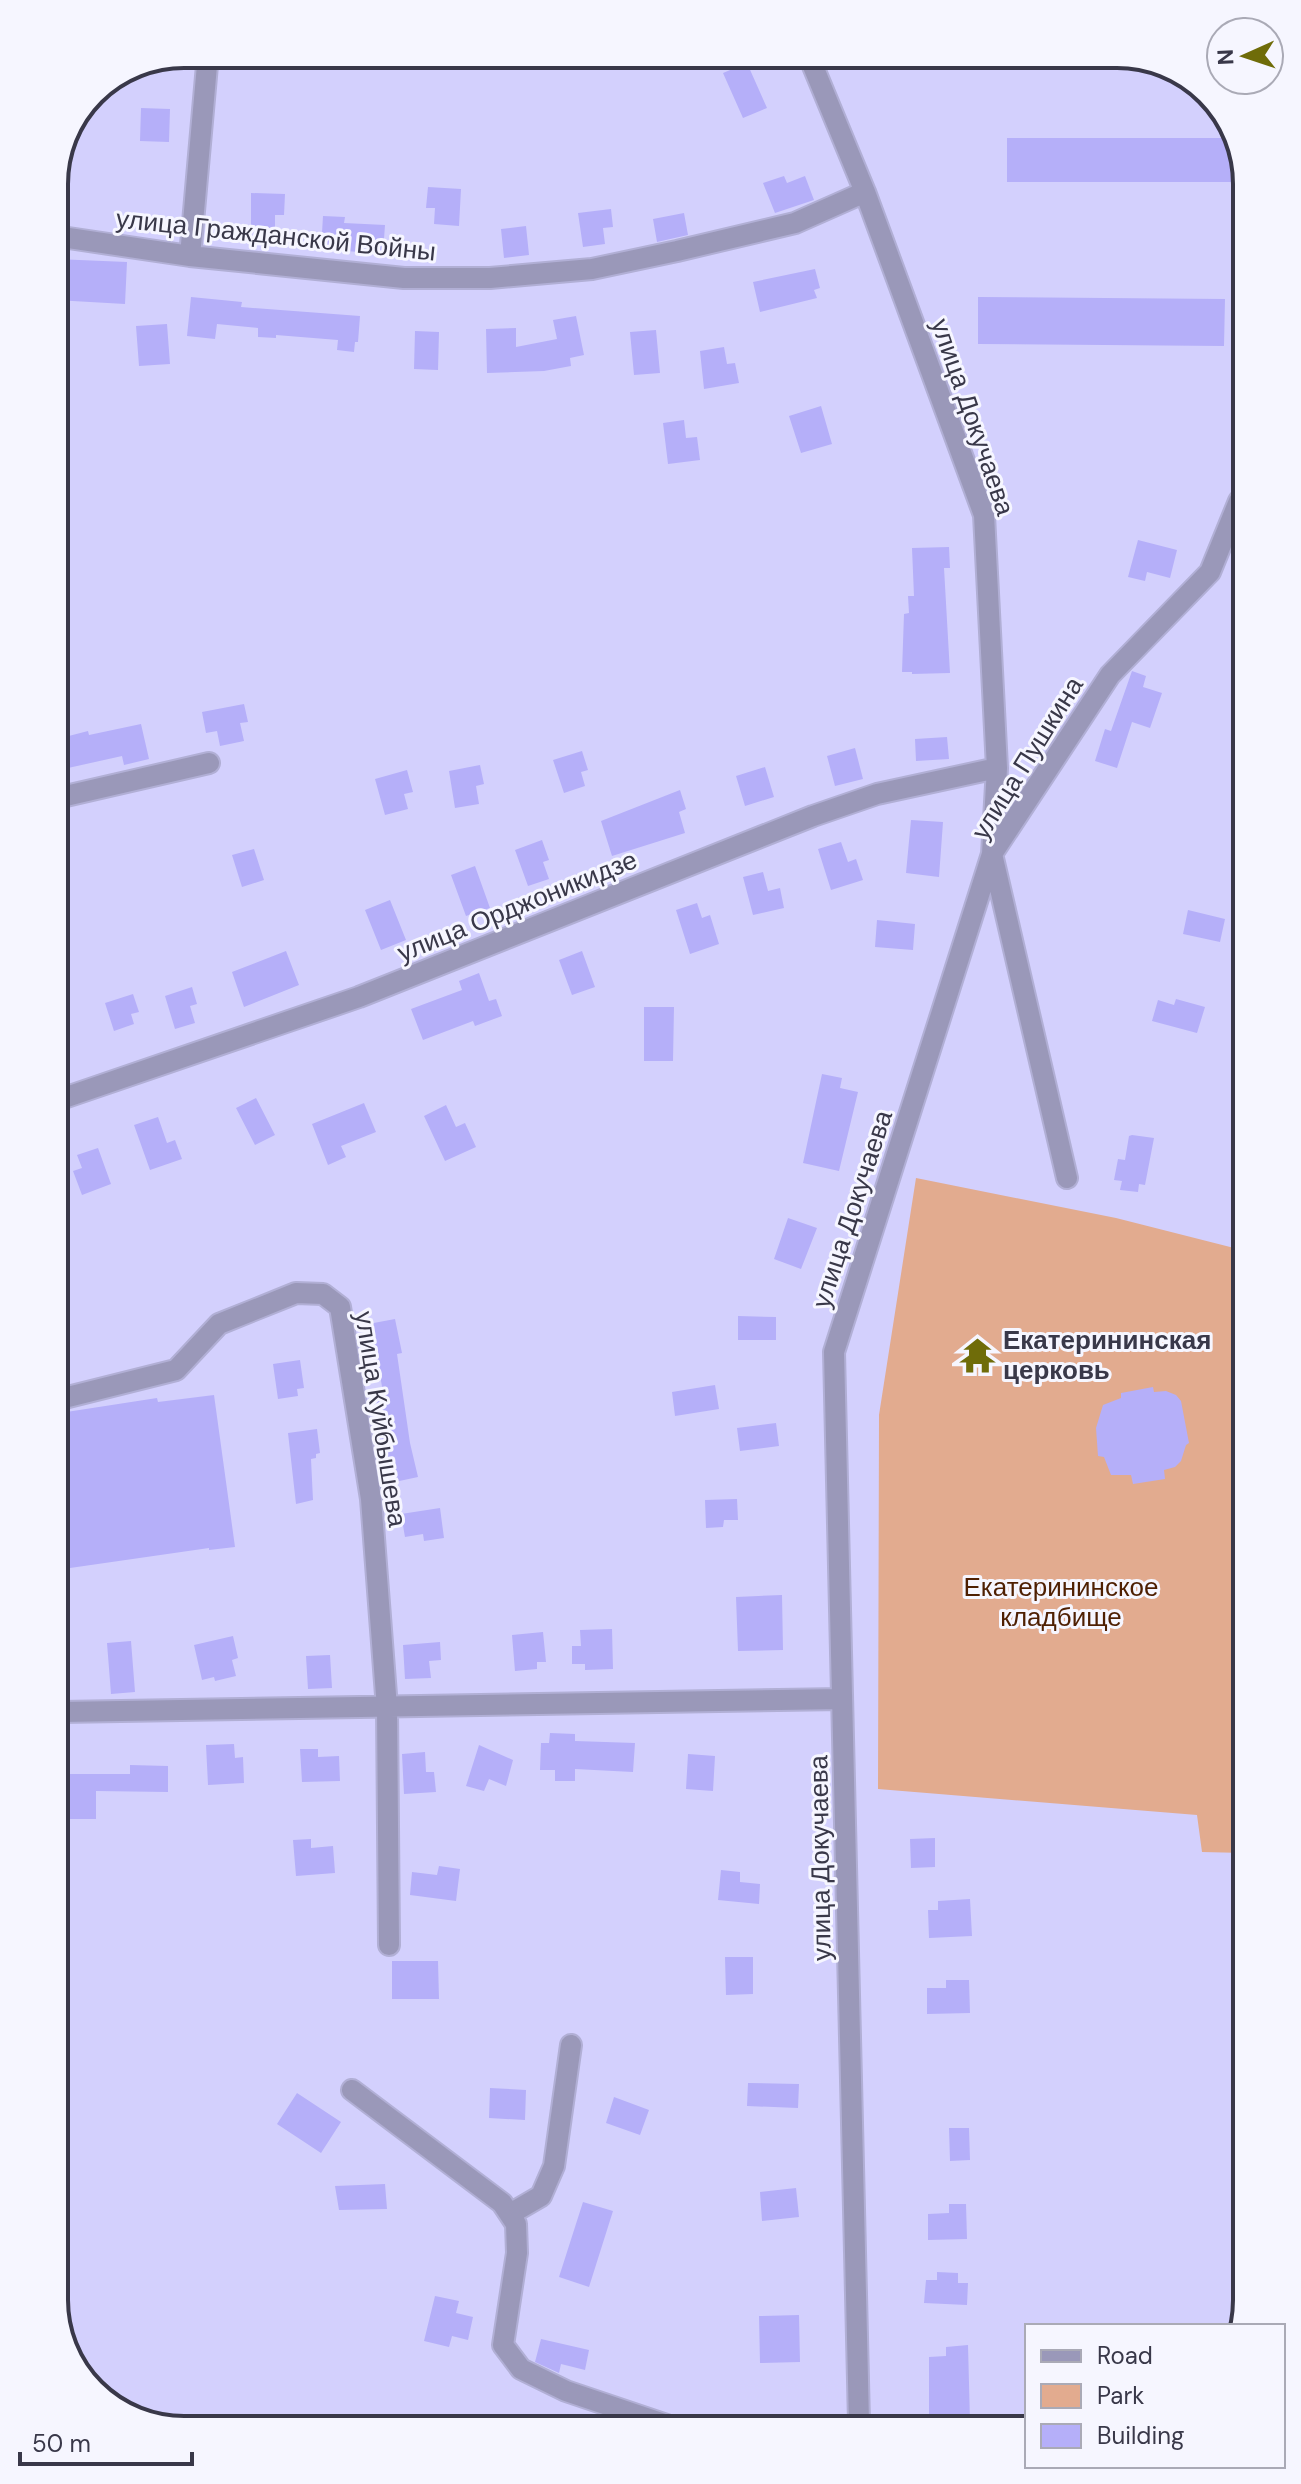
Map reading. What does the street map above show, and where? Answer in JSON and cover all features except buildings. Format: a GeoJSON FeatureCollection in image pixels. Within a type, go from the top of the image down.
{"type":"FeatureCollection","features":[{"type":"Feature","properties":{"kind":"street"},"geometry":{"type":"LineString","coordinates":[[190,256],[207,68]]}},
{"type":"Feature","properties":{"kind":"street","name":"улица Докучаева"},"geometry":{"type":"LineString","coordinates":[[814,68],[865,192],[984,515],[997,768],[992,854],[834,1352],[859,2416]]}},
{"type":"Feature","properties":{"kind":"street","name":"улица Гражданской Войны"},"geometry":{"type":"LineString","coordinates":[[68,238],[190,256],[404,278],[490,278],[606,266],[795,223],[865,192]]}},
{"type":"Feature","properties":{"kind":"street","name":"улица Пушкина"},"geometry":{"type":"LineString","coordinates":[[1067,1178],[992,854],[1110,675],[1210,572],[1233,516]]}},
{"type":"Feature","properties":{"kind":"street"},"geometry":{"type":"LineString","coordinates":[[68,795],[209,763]]}},
{"type":"Feature","properties":{"kind":"street","name":"улица Орджоникидзе"},"geometry":{"type":"LineString","coordinates":[[68,1097],[359,997],[813,816],[877,794],[997,768]]}},
{"type":"Feature","properties":{"kind":"street","name":"улица Куйбышева"},"geometry":{"type":"LineString","coordinates":[[68,1397],[176,1370],[219,1324],[296,1293],[323,1294],[340,1307],[371,1499],[387,1708],[389,1945]]}},
{"type":"Feature","properties":{"kind":"street"},"geometry":{"type":"LineString","coordinates":[[68,1712],[842,1699]]}},
{"type":"Feature","properties":{"kind":"street"},"geometry":{"type":"LineString","coordinates":[[510,2214],[541,2196],[554,2166],[571,2045]]}},
{"type":"Feature","properties":{"kind":"street"},"geometry":{"type":"LineString","coordinates":[[352,2090],[502,2203],[510,2214],[516,2224],[517,2253],[503,2345],[521,2369],[566,2391],[640,2416]]}},
{"type":"Feature","properties":{"kind":"green space","name":"Екатерининское кладбище"},"geometry":{"type":"Polygon","coordinates":[[[916,1178],[1116,1218],[1233,1248],[1233,1853],[1202,1852],[1197,1815],[878,1789],[879,1415],[916,1178]]]}},
{"type":"Feature","properties":{"kind":"place","name":"Екатерининская церковь"},"geometry":{"type":"Point","coordinates":[977,1355]}}]}
